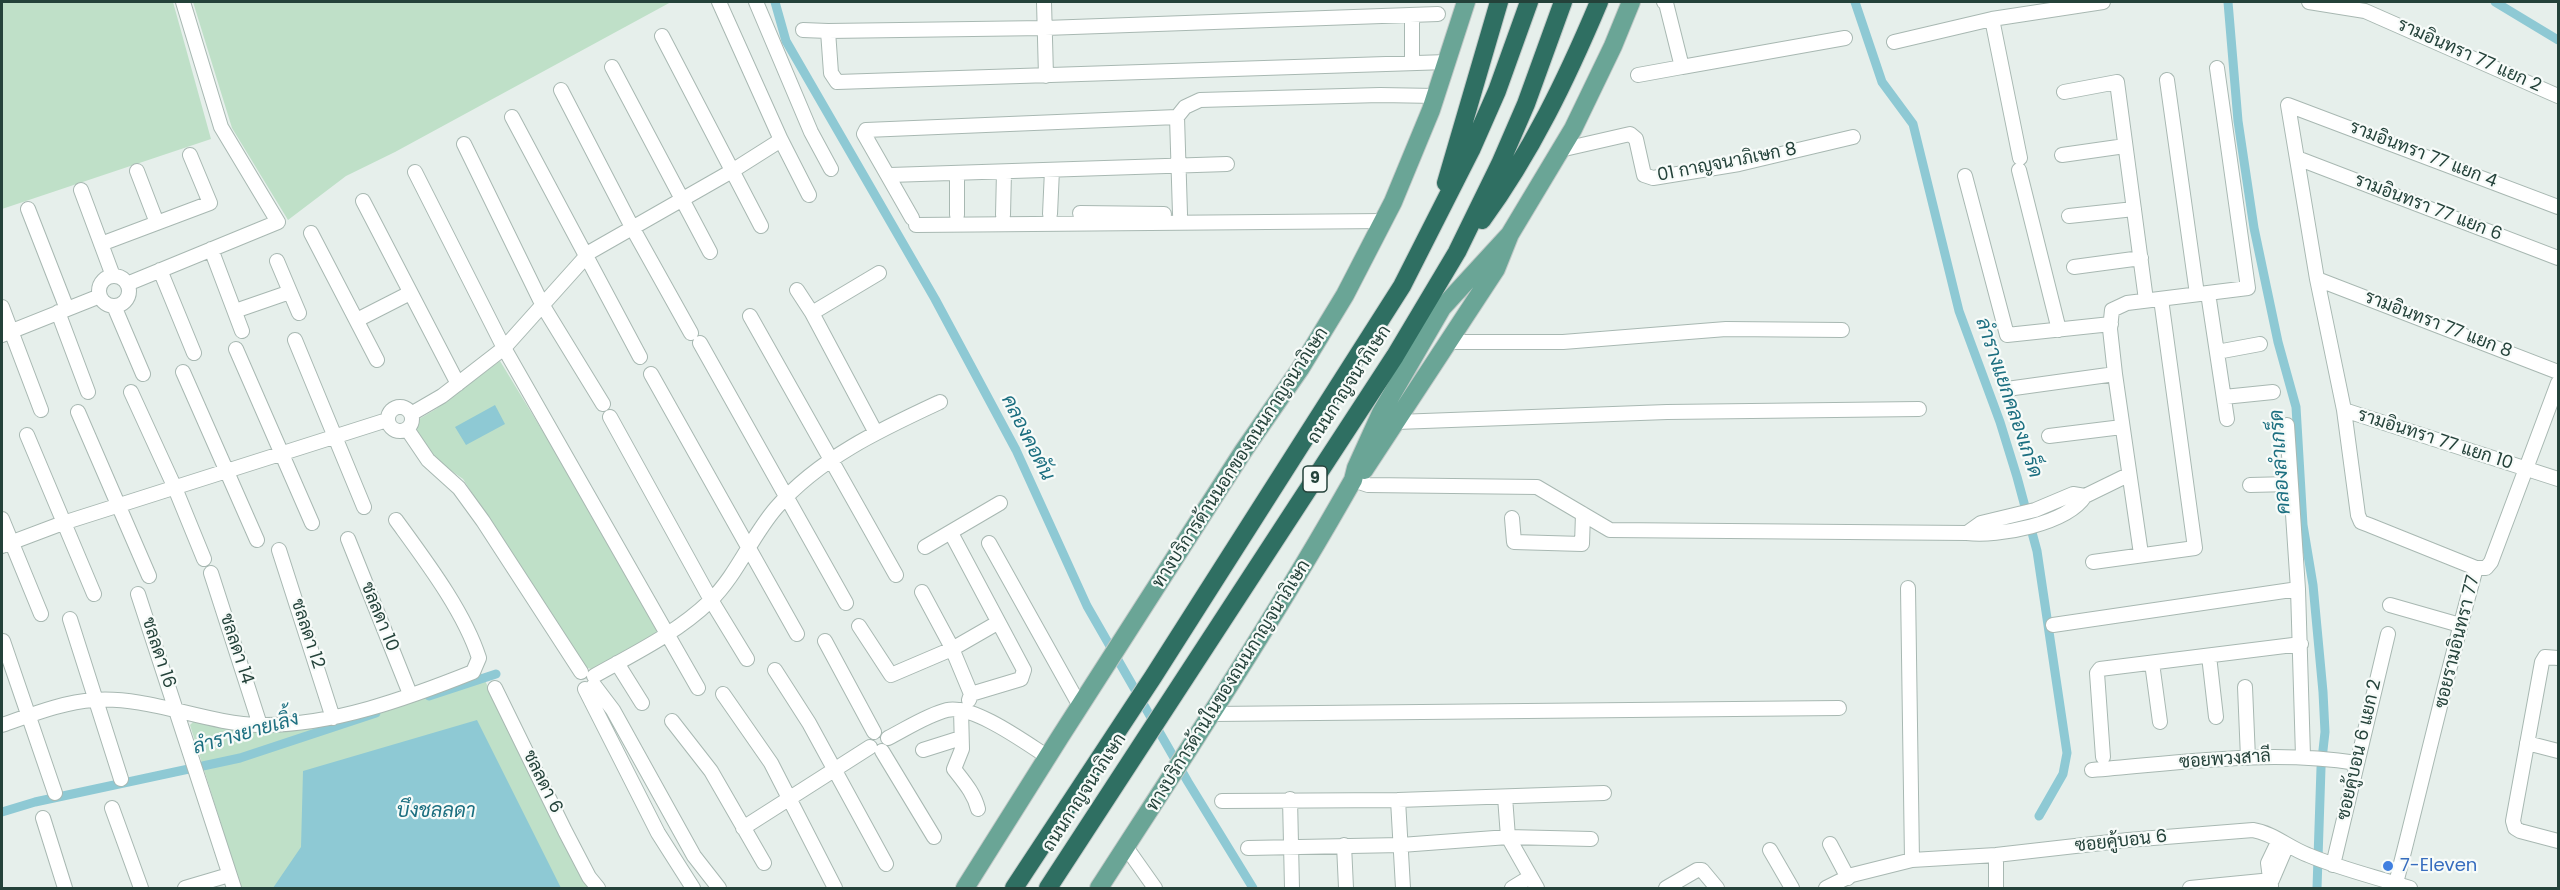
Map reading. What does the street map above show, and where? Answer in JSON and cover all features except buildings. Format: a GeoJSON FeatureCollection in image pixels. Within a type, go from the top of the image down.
{"type":"FeatureCollection","features":[{"type":"Feature","properties":{"kind":"highway"},"geometry":{"type":"LineString","coordinates":[[1445,202],[1446,178],[1499,2]]}},
{"type":"Feature","properties":{"kind":"highway","name":"ถนนกาญจนาภิเษก"},"geometry":{"type":"LineString","coordinates":[[1014,888],[1153,677],[1402,286],[1445,202],[1497,91],[1529,2]]}},
{"type":"Feature","properties":{"kind":"highway","name":"ถนนกาญจนาภิเษก"},"geometry":{"type":"LineString","coordinates":[[1048,888],[1395,356],[1457,252],[1526,104],[1563,2]]}},
{"type":"Feature","properties":{"kind":"highway"},"geometry":{"type":"LineString","coordinates":[[1457,252],[1497,200],[1543,124],[1599,2]]}},
{"type":"Feature","properties":{"kind":"main road","name":"ทางบริการด้านนอกของถนนกาญจนาภิเษก"},"geometry":{"type":"LineString","coordinates":[[965,888],[1244,450],[1306,360],[1345,296],[1384,221],[1436,96],[1466,2]]}},
{"type":"Feature","properties":{"kind":"main road","name":"ทางบริการด้านในของถนนกาญจนาภิเษก"},"geometry":{"type":"LineString","coordinates":[[1353,480],[1364,471],[1496,269],[1510,234],[1560,150],[1609,56],[1631,2]]}},
{"type":"Feature","properties":{"kind":"main road","name":"ทางบริการด้านในของถนนกาญจนาภิเษก"},"geometry":{"type":"LineString","coordinates":[[1099,888],[1213,714],[1302,572],[1353,480],[1380,413],[1442,308],[1510,234]]}},
{"type":"Feature","properties":{"kind":"main road"},"geometry":{"type":"LineString","coordinates":[[1442,308],[1456,300],[1463,305],[1462,323]]}},
{"type":"Feature","properties":{"kind":"street"},"geometry":{"type":"LineString","coordinates":[[127,284],[278,222],[221,127],[183,2]]}},
{"type":"Feature","properties":{"kind":"street"},"geometry":{"type":"LineString","coordinates":[[719,2],[781,140],[809,195]]}},
{"type":"Feature","properties":{"kind":"street"},"geometry":{"type":"LineString","coordinates":[[756,2],[803,113],[831,170]]}},
{"type":"Feature","properties":{"kind":"street"},"geometry":{"type":"LineString","coordinates":[[1044,2],[1046,76]]}},
{"type":"Feature","properties":{"kind":"street"},"geometry":{"type":"LineString","coordinates":[[1664,2],[1682,67]]}},
{"type":"Feature","properties":{"kind":"street"},"geometry":{"type":"LineString","coordinates":[[1894,42],[1992,19],[2103,2]]}},
{"type":"Feature","properties":{"kind":"street","name":"รามอินทรา 77 แยก 2"},"geometry":{"type":"LineString","coordinates":[[2309,2],[2367,6],[2559,96]]}},
{"type":"Feature","properties":{"kind":"street"},"geometry":{"type":"LineString","coordinates":[[803,30],[1045,28],[1438,14]]}},
{"type":"Feature","properties":{"kind":"street"},"geometry":{"type":"LineString","coordinates":[[1412,16],[1412,62]]}},
{"type":"Feature","properties":{"kind":"street"},"geometry":{"type":"LineString","coordinates":[[1992,19],[2019,164],[2059,330]]}},
{"type":"Feature","properties":{"kind":"street"},"geometry":{"type":"LineString","coordinates":[[828,31],[831,73],[837,82],[1412,62],[1447,63]]}},
{"type":"Feature","properties":{"kind":"street"},"geometry":{"type":"LineString","coordinates":[[662,36],[761,226]]}},
{"type":"Feature","properties":{"kind":"street"},"geometry":{"type":"LineString","coordinates":[[1638,75],[1845,38]]}},
{"type":"Feature","properties":{"kind":"street"},"geometry":{"type":"LineString","coordinates":[[612,67],[710,252]]}},
{"type":"Feature","properties":{"kind":"street"},"geometry":{"type":"LineString","coordinates":[[2141,554],[2115,374],[2112,310],[2127,303],[2248,288],[2217,68]]}},
{"type":"Feature","properties":{"kind":"street"},"geometry":{"type":"LineString","coordinates":[[2167,80],[2202,294],[2217,352],[2227,419]]}},
{"type":"Feature","properties":{"kind":"street"},"geometry":{"type":"LineString","coordinates":[[2064,92],[2117,82],[2146,300]]}},
{"type":"Feature","properties":{"kind":"street"},"geometry":{"type":"LineString","coordinates":[[561,90],[633,229],[846,603]]}},
{"type":"Feature","properties":{"kind":"street"},"geometry":{"type":"LineString","coordinates":[[1180,214],[1177,117],[1185,107],[1200,100],[1380,94],[1436,96]]}},
{"type":"Feature","properties":{"kind":"street","name":"รามอินทรา 77 แยก 4"},"geometry":{"type":"LineString","coordinates":[[2297,158],[2288,105],[2559,207]]}},
{"type":"Feature","properties":{"kind":"street"},"geometry":{"type":"LineString","coordinates":[[512,117],[640,357]]}},
{"type":"Feature","properties":{"kind":"street"},"geometry":{"type":"LineString","coordinates":[[1177,117],[866,130],[864,134],[890,175],[914,221],[1384,221]]}},
{"type":"Feature","properties":{"kind":"street","name":"01 กาญจนาภิเษก 8"},"geometry":{"type":"LineString","coordinates":[[1560,150],[1630,134],[1636,139],[1644,175],[1653,178],[1739,164],[1854,137]]}},
{"type":"Feature","properties":{"kind":"street"},"geometry":{"type":"LineString","coordinates":[[411,414],[458,384],[504,348],[585,256],[781,140]]}},
{"type":"Feature","properties":{"kind":"street"},"geometry":{"type":"LineString","coordinates":[[464,144],[543,306],[603,404]]}},
{"type":"Feature","properties":{"kind":"street"},"geometry":{"type":"LineString","coordinates":[[2062,154],[2126,146]]}},
{"type":"Feature","properties":{"kind":"street"},"geometry":{"type":"LineString","coordinates":[[101,244],[210,203],[190,155]]}},
{"type":"Feature","properties":{"kind":"street"},"geometry":{"type":"LineString","coordinates":[[2297,158],[2361,522],[2476,568]]}},
{"type":"Feature","properties":{"kind":"street","name":"รามอินทรา 77 แยก 6"},"geometry":{"type":"LineString","coordinates":[[2297,158],[2559,258]]}},
{"type":"Feature","properties":{"kind":"street"},"geometry":{"type":"LineString","coordinates":[[890,175],[1227,164]]}},
{"type":"Feature","properties":{"kind":"street"},"geometry":{"type":"LineString","coordinates":[[1050,214],[1052,170]]}},
{"type":"Feature","properties":{"kind":"street"},"geometry":{"type":"LineString","coordinates":[[137,171],[157,223]]}},
{"type":"Feature","properties":{"kind":"street"},"geometry":{"type":"LineString","coordinates":[[416,172],[504,348],[698,688]]}},
{"type":"Feature","properties":{"kind":"street"},"geometry":{"type":"LineString","coordinates":[[1003,215],[1004,172]]}},
{"type":"Feature","properties":{"kind":"street"},"geometry":{"type":"LineString","coordinates":[[957,173],[957,214]]}},
{"type":"Feature","properties":{"kind":"street"},"geometry":{"type":"LineString","coordinates":[[1965,176],[2007,335],[2111,324]]}},
{"type":"Feature","properties":{"kind":"street"},"geometry":{"type":"LineString","coordinates":[[81,190],[113,276]]}},
{"type":"Feature","properties":{"kind":"street"},"geometry":{"type":"LineString","coordinates":[[363,201],[458,384]]}},
{"type":"Feature","properties":{"kind":"street"},"geometry":{"type":"LineString","coordinates":[[28,209],[88,392]]}},
{"type":"Feature","properties":{"kind":"street"},"geometry":{"type":"LineString","coordinates":[[2069,216],[2134,209]]}},
{"type":"Feature","properties":{"kind":"street"},"geometry":{"type":"LineString","coordinates":[[1080,213],[1244,213]]}},
{"type":"Feature","properties":{"kind":"street"},"geometry":{"type":"LineString","coordinates":[[311,233],[377,360]]}},
{"type":"Feature","properties":{"kind":"street"},"geometry":{"type":"LineString","coordinates":[[211,249],[242,331]]}},
{"type":"Feature","properties":{"kind":"street"},"geometry":{"type":"LineString","coordinates":[[2074,267],[2141,258]]}},
{"type":"Feature","properties":{"kind":"street"},"geometry":{"type":"LineString","coordinates":[[278,261],[299,313]]}},
{"type":"Feature","properties":{"kind":"street"},"geometry":{"type":"LineString","coordinates":[[160,270],[194,353]]}},
{"type":"Feature","properties":{"kind":"street"},"geometry":{"type":"LineString","coordinates":[[812,313],[879,273]]}},
{"type":"Feature","properties":{"kind":"street"},"geometry":{"type":"LineString","coordinates":[[114,306],[127,299],[129,290],[122,278],[113,276],[101,284],[100,296],[104,302],[114,306],[143,374]]}},
{"type":"Feature","properties":{"kind":"street","name":"รามอินทรา 77 แยก 8"},"geometry":{"type":"LineString","coordinates":[[2317,279],[2559,372]]}},
{"type":"Feature","properties":{"kind":"street"},"geometry":{"type":"LineString","coordinates":[[797,290],[812,313],[876,434]]}},
{"type":"Feature","properties":{"kind":"street"},"geometry":{"type":"LineString","coordinates":[[235,311],[290,292]]}},
{"type":"Feature","properties":{"kind":"street"},"geometry":{"type":"LineString","coordinates":[[357,320],[410,293]]}},
{"type":"Feature","properties":{"kind":"street"},"geometry":{"type":"LineString","coordinates":[[6,333],[100,296]]}},
{"type":"Feature","properties":{"kind":"street"},"geometry":{"type":"LineString","coordinates":[[2093,562],[2195,548],[2161,299]]}},
{"type":"Feature","properties":{"kind":"street"},"geometry":{"type":"LineString","coordinates":[[2,307],[6,333],[41,410]]}},
{"type":"Feature","properties":{"kind":"street"},"geometry":{"type":"LineString","coordinates":[[750,316],[896,575]]}},
{"type":"Feature","properties":{"kind":"street"},"geometry":{"type":"LineString","coordinates":[[1448,342],[1563,342],[1726,329],[1842,330]]}},
{"type":"Feature","properties":{"kind":"street"},"geometry":{"type":"LineString","coordinates":[[295,340],[364,507]]}},
{"type":"Feature","properties":{"kind":"street"},"geometry":{"type":"LineString","coordinates":[[2217,352],[2260,344]]}},
{"type":"Feature","properties":{"kind":"street"},"geometry":{"type":"LineString","coordinates":[[236,349],[312,523]]}},
{"type":"Feature","properties":{"kind":"street"},"geometry":{"type":"LineString","coordinates":[[183,372],[257,540]]}},
{"type":"Feature","properties":{"kind":"street"},"geometry":{"type":"LineString","coordinates":[[651,374],[797,634]]}},
{"type":"Feature","properties":{"kind":"street"},"geometry":{"type":"LineString","coordinates":[[2007,389],[2115,374]]}},
{"type":"Feature","properties":{"kind":"street","name":"ซอยรามอินทรา 77"},"geometry":{"type":"LineString","coordinates":[[2396,883],[2476,568],[2486,568],[2491,562],[2559,383]]}},
{"type":"Feature","properties":{"kind":"street"},"geometry":{"type":"LineString","coordinates":[[131,392],[175,488],[204,559]]}},
{"type":"Feature","properties":{"kind":"street"},"geometry":{"type":"LineString","coordinates":[[2224,398],[2273,392]]}},
{"type":"Feature","properties":{"kind":"street"},"geometry":{"type":"LineString","coordinates":[[589,681],[666,634],[711,600],[749,547],[758,530],[786,498],[830,460],[940,402]]}},
{"type":"Feature","properties":{"kind":"street"},"geometry":{"type":"LineString","coordinates":[[395,407],[406,408],[411,414],[412,421],[407,429],[394,430],[389,426],[388,414],[395,407]]}},
{"type":"Feature","properties":{"kind":"street"},"geometry":{"type":"LineString","coordinates":[[1397,422],[1667,412],[1919,409]]}},
{"type":"Feature","properties":{"kind":"street","name":"รามอินทรา 77 แยก 10"},"geometry":{"type":"LineString","coordinates":[[2343,410],[2559,479]]}},
{"type":"Feature","properties":{"kind":"street"},"geometry":{"type":"LineString","coordinates":[[78,412],[149,576]]}},
{"type":"Feature","properties":{"kind":"street"},"geometry":{"type":"LineString","coordinates":[[610,417],[711,600],[747,659]]}},
{"type":"Feature","properties":{"kind":"street"},"geometry":{"type":"LineString","coordinates":[[7,544],[63,523],[387,420]]}},
{"type":"Feature","properties":{"kind":"street"},"geometry":{"type":"LineString","coordinates":[[2287,425],[2301,644],[2305,756]]}},
{"type":"Feature","properties":{"kind":"street"},"geometry":{"type":"LineString","coordinates":[[2049,436],[2122,427]]}},
{"type":"Feature","properties":{"kind":"street"},"geometry":{"type":"LineString","coordinates":[[407,429],[428,460],[459,488],[589,681],[613,710],[694,856],[719,888]]}},
{"type":"Feature","properties":{"kind":"street"},"geometry":{"type":"LineString","coordinates":[[27,435],[94,594]]}},
{"type":"Feature","properties":{"kind":"street"},"geometry":{"type":"LineString","coordinates":[[1353,480],[1368,485],[1537,487],[1610,530],[1967,533],[2079,498],[2128,475]]}},
{"type":"Feature","properties":{"kind":"street"},"geometry":{"type":"LineString","coordinates":[[2250,485],[2290,484]]}},
{"type":"Feature","properties":{"kind":"street"},"geometry":{"type":"LineString","coordinates":[[925,548],[1000,503]]}},
{"type":"Feature","properties":{"kind":"street"},"geometry":{"type":"LineString","coordinates":[[1512,518],[1514,542],[1582,544],[1583,514]]}},
{"type":"Feature","properties":{"kind":"street"},"geometry":{"type":"LineString","coordinates":[[2,519],[7,544],[41,614]]}},
{"type":"Feature","properties":{"kind":"street"},"geometry":{"type":"LineString","coordinates":[[2,725],[94,700],[122,701],[260,725],[294,724],[333,718],[473,672],[479,658],[443,586],[396,520]]}},
{"type":"Feature","properties":{"kind":"street"},"geometry":{"type":"LineString","coordinates":[[951,533],[1024,670],[1021,679],[971,694]]}},
{"type":"Feature","properties":{"kind":"street","name":"ชลลดา 10"},"geometry":{"type":"LineString","coordinates":[[348,539],[410,694]]}},
{"type":"Feature","properties":{"kind":"street"},"geometry":{"type":"LineString","coordinates":[[989,543],[1080,706]]}},
{"type":"Feature","properties":{"kind":"street","name":"ชลลดา 12"},"geometry":{"type":"LineString","coordinates":[[279,550],[333,718]]}},
{"type":"Feature","properties":{"kind":"street","name":"ชลลดา 14"},"geometry":{"type":"LineString","coordinates":[[211,573],[260,725]]}},
{"type":"Feature","properties":{"kind":"street"},"geometry":{"type":"LineString","coordinates":[[1908,588],[1912,860]]}},
{"type":"Feature","properties":{"kind":"street"},"geometry":{"type":"LineString","coordinates":[[2053,624],[2298,589]]}},
{"type":"Feature","properties":{"kind":"street"},"geometry":{"type":"LineString","coordinates":[[922,592],[952,649],[971,694],[963,711],[962,749],[954,769],[967,784],[978,809]]}},
{"type":"Feature","properties":{"kind":"street","name":"ชลลดา 16"},"geometry":{"type":"LineString","coordinates":[[138,594],[234,888]]}},
{"type":"Feature","properties":{"kind":"street"},"geometry":{"type":"LineString","coordinates":[[2390,605],[2460,625]]}},
{"type":"Feature","properties":{"kind":"street"},"geometry":{"type":"LineString","coordinates":[[69,619],[121,779]]}},
{"type":"Feature","properties":{"kind":"street"},"geometry":{"type":"LineString","coordinates":[[859,626],[891,675],[952,649],[992,626]]}},
{"type":"Feature","properties":{"kind":"street","name":"ซอยคู้บอน 6 แยก 2"},"geometry":{"type":"LineString","coordinates":[[2328,863],[2357,763],[2388,634]]}},
{"type":"Feature","properties":{"kind":"street"},"geometry":{"type":"LineString","coordinates":[[3,641],[55,793]]}},
{"type":"Feature","properties":{"kind":"street"},"geometry":{"type":"LineString","coordinates":[[825,641],[874,732],[868,739],[880,745],[934,837]]}},
{"type":"Feature","properties":{"kind":"street"},"geometry":{"type":"LineString","coordinates":[[2103,757],[2098,670],[2301,644]]}},
{"type":"Feature","properties":{"kind":"street"},"geometry":{"type":"LineString","coordinates":[[2210,656],[2216,717]]}},
{"type":"Feature","properties":{"kind":"street"},"geometry":{"type":"LineString","coordinates":[[2559,658],[2545,657],[2542,662],[2513,821],[2515,828],[2520,831],[2559,841]]}},
{"type":"Feature","properties":{"kind":"street"},"geometry":{"type":"LineString","coordinates":[[617,663],[642,704]]}},
{"type":"Feature","properties":{"kind":"street"},"geometry":{"type":"LineString","coordinates":[[2152,663],[2160,722]]}},
{"type":"Feature","properties":{"kind":"street"},"geometry":{"type":"LineString","coordinates":[[775,670],[809,723],[886,864]]}},
{"type":"Feature","properties":{"kind":"street"},"geometry":{"type":"LineString","coordinates":[[589,681],[658,832],[693,888]]}},
{"type":"Feature","properties":{"kind":"street"},"geometry":{"type":"LineString","coordinates":[[2245,687],[2248,758]]}},
{"type":"Feature","properties":{"kind":"street","name":"ชลลดา 6"},"geometry":{"type":"LineString","coordinates":[[495,688],[589,883],[598,888]]}},
{"type":"Feature","properties":{"kind":"street"},"geometry":{"type":"LineString","coordinates":[[723,694],[762,748],[835,888]]}},
{"type":"Feature","properties":{"kind":"street"},"geometry":{"type":"LineString","coordinates":[[1213,714],[1839,708]]}},
{"type":"Feature","properties":{"kind":"street"},"geometry":{"type":"LineString","coordinates":[[743,828],[834,770],[945,711],[963,711],[1010,733],[1048,757]]}},
{"type":"Feature","properties":{"kind":"street"},"geometry":{"type":"LineString","coordinates":[[672,722],[711,771],[765,863]]}},
{"type":"Feature","properties":{"kind":"street"},"geometry":{"type":"LineString","coordinates":[[923,750],[962,738]]}},
{"type":"Feature","properties":{"kind":"street"},"geometry":{"type":"LineString","coordinates":[[2527,743],[2559,751]]}},
{"type":"Feature","properties":{"kind":"street","name":"ซอยพวงสาลี"},"geometry":{"type":"LineString","coordinates":[[2092,770],[2305,756],[2357,763]]}},
{"type":"Feature","properties":{"kind":"street"},"geometry":{"type":"LineString","coordinates":[[1222,801],[1398,800],[1604,793]]}},
{"type":"Feature","properties":{"kind":"street"},"geometry":{"type":"LineString","coordinates":[[1505,797],[1508,837],[1533,883],[1512,888]]}},
{"type":"Feature","properties":{"kind":"street"},"geometry":{"type":"LineString","coordinates":[[1290,799],[1292,888]]}},
{"type":"Feature","properties":{"kind":"street"},"geometry":{"type":"LineString","coordinates":[[1398,800],[1402,888]]}},
{"type":"Feature","properties":{"kind":"street"},"geometry":{"type":"LineString","coordinates":[[112,808],[141,888]]}},
{"type":"Feature","properties":{"kind":"street"},"geometry":{"type":"LineString","coordinates":[[43,818],[65,888]]}},
{"type":"Feature","properties":{"kind":"street","name":"ซอยคู้บอน 6"},"geometry":{"type":"LineString","coordinates":[[1826,888],[1848,878],[1912,860],[1996,855],[2128,840],[2253,830],[2267,833],[2289,846],[2328,863],[2410,888]]}},
{"type":"Feature","properties":{"kind":"street"},"geometry":{"type":"LineString","coordinates":[[1248,848],[1291,845],[1401,844],[1508,837],[1591,840]]}},
{"type":"Feature","properties":{"kind":"street"},"geometry":{"type":"LineString","coordinates":[[1830,844],[1848,878]]}},
{"type":"Feature","properties":{"kind":"street"},"geometry":{"type":"LineString","coordinates":[[1344,846],[1347,888]]}},
{"type":"Feature","properties":{"kind":"street"},"geometry":{"type":"LineString","coordinates":[[2190,888],[2272,884],[2289,846]]}},
{"type":"Feature","properties":{"kind":"street"},"geometry":{"type":"LineString","coordinates":[[1126,847],[1155,888]]}},
{"type":"Feature","properties":{"kind":"street"},"geometry":{"type":"LineString","coordinates":[[1770,850],[1792,888]]}},
{"type":"Feature","properties":{"kind":"street"},"geometry":{"type":"LineString","coordinates":[[1996,855],[1996,888]]}},
{"type":"Feature","properties":{"kind":"street"},"geometry":{"type":"LineString","coordinates":[[1666,888],[1697,870],[1702,870],[1717,888]]}},
{"type":"Feature","properties":{"kind":"street"},"geometry":{"type":"LineString","coordinates":[[184,888],[229,875]]}},
{"type":"Feature","properties":{"kind":"green space"},"geometry":{"type":"Polygon","coordinates":[[[2,2],[173,2],[211,139],[2,209],[2,2]]]}},
{"type":"Feature","properties":{"kind":"green space"},"geometry":{"type":"Polygon","coordinates":[[[193,2],[671,2],[395,152],[346,176],[288,220],[232,128],[193,2]]]}},
{"type":"Feature","properties":{"kind":"green space"},"geometry":{"type":"Polygon","coordinates":[[[500,361],[666,634],[596,670],[583,667],[463,479],[436,460],[413,428],[414,422],[436,409],[500,361]]]}},
{"type":"Feature","properties":{"kind":"green space"},"geometry":{"type":"Polygon","coordinates":[[[481,673],[589,884],[587,888],[241,888],[190,725],[194,721],[311,728],[372,715],[481,673]]]}},
{"type":"Feature","properties":{"kind":"water"},"geometry":{"type":"Polygon","coordinates":[[[495,405],[505,424],[466,445],[455,427],[495,405]]]}},
{"type":"Feature","properties":{"kind":"water","name":"บึงชลลดา"},"geometry":{"type":"Polygon","coordinates":[[[477,720],[561,888],[273,888],[301,847],[303,771],[477,720]]]}},
{"type":"Feature","properties":{"kind":"waterway","name":"คลองคอตัน"},"geometry":{"type":"LineString","coordinates":[[775,2],[786,41],[935,299],[1016,450],[1087,606],[1188,782],[1253,888]]}},
{"type":"Feature","properties":{"kind":"waterway","name":"ลำรางแยกคลองเกร็ด"},"geometry":{"type":"LineString","coordinates":[[1855,2],[1882,82],[1913,124],[1959,311],[2000,422],[2037,551],[2067,753],[2063,774],[2039,816]]}},
{"type":"Feature","properties":{"kind":"waterway","name":"คลองลำเกร็ด"},"geometry":{"type":"LineString","coordinates":[[2228,2],[2238,121],[2254,228],[2278,342],[2296,407],[2303,525],[2313,585],[2325,732],[2321,768],[2317,888]]}},
{"type":"Feature","properties":{"kind":"waterway"},"geometry":{"type":"LineString","coordinates":[[2495,2],[2558,40]]}},
{"type":"Feature","properties":{"kind":"waterway","name":"ลำรางยายเลิ้ง"},"geometry":{"type":"LineString","coordinates":[[429,696],[496,674]]}},
{"type":"Feature","properties":{"kind":"waterway","name":"ลำรางยายเลิ้ง"},"geometry":{"type":"LineString","coordinates":[[2,812],[35,802],[240,758],[376,713]]}},
{"type":"Feature","properties":{"kind":"place","name":"7-Eleven"},"geometry":{"type":"Point","coordinates":[2388,866]}}]}
